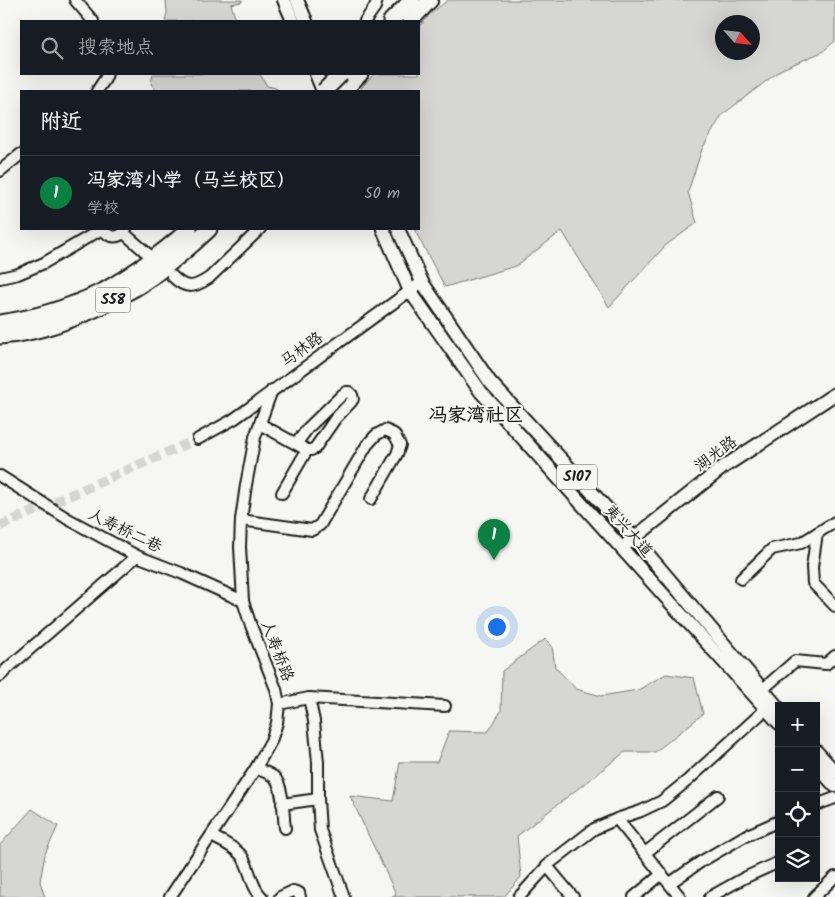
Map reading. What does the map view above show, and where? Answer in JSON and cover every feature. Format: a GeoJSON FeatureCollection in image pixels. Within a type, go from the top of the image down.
{"type":"FeatureCollection","features":[{"type":"Feature","properties":{"kind":"highway"},"geometry":{"type":"LineString","coordinates":[[392,20],[412,0]]}},
{"type":"Feature","properties":{"kind":"highway"},"geometry":{"type":"LineString","coordinates":[[411,20],[430,0]]}},
{"type":"Feature","properties":{"kind":"highway"},"geometry":{"type":"LineString","coordinates":[[325,90],[340,75]]}},
{"type":"Feature","properties":{"kind":"highway"},"geometry":{"type":"LineString","coordinates":[[345,90],[359,75]]}},
{"type":"Feature","properties":{"kind":"highway","name":"S58"},"geometry":{"type":"LineString","coordinates":[[0,324],[23,320],[60,309],[100,293],[174,243],[188,230]]}},
{"type":"Feature","properties":{"kind":"highway","name":"S58"},"geometry":{"type":"LineString","coordinates":[[0,336],[53,326],[97,308],[140,285],[208,230]]}},
{"type":"Feature","properties":{"kind":"main road"},"geometry":{"type":"LineString","coordinates":[[284,0],[293,20]]}},
{"type":"Feature","properties":{"kind":"main road"},"geometry":{"type":"LineString","coordinates":[[297,0],[306,20]]}},
{"type":"Feature","properties":{"kind":"main road"},"geometry":{"type":"LineString","coordinates":[[316,75],[324,90]]}},
{"type":"Feature","properties":{"kind":"main road"},"geometry":{"type":"LineString","coordinates":[[330,75],[337,90]]}},
{"type":"Feature","properties":{"kind":"main road","name":"夷兴大道"},"geometry":{"type":"LineString","coordinates":[[383,230],[410,291],[481,392],[622,548],[773,709]]}},
{"type":"Feature","properties":{"kind":"main road","name":"夷兴大道"},"geometry":{"type":"LineString","coordinates":[[398,230],[422,282],[490,382],[634,538],[762,690],[773,709]]}},
{"type":"Feature","properties":{"kind":"main road","name":"湖光路"},"geometry":{"type":"LineString","coordinates":[[622,548],[722,468],[835,394]]}},
{"type":"Feature","properties":{"kind":"main road"},"geometry":{"type":"LineString","coordinates":[[820,755],[835,772]]}},
{"type":"Feature","properties":{"kind":"main road"},"geometry":{"type":"LineString","coordinates":[[820,769],[835,786]]}},
{"type":"Feature","properties":{"kind":"street"},"geometry":{"type":"LineString","coordinates":[[75,0],[92,20]]}},
{"type":"Feature","properties":{"kind":"street"},"geometry":{"type":"LineString","coordinates":[[367,20],[377,0]]}},
{"type":"Feature","properties":{"kind":"street"},"geometry":{"type":"LineString","coordinates":[[98,90],[106,75]]}},
{"type":"Feature","properties":{"kind":"street"},"geometry":{"type":"LineString","coordinates":[[0,171],[20,155]]}},
{"type":"Feature","properties":{"kind":"street"},"geometry":{"type":"LineString","coordinates":[[0,278],[18,274],[44,264],[100,230]]}},
{"type":"Feature","properties":{"kind":"street"},"geometry":{"type":"LineString","coordinates":[[103,230],[112,237],[116,237],[125,231],[148,254]]}},
{"type":"Feature","properties":{"kind":"street"},"geometry":{"type":"LineString","coordinates":[[172,276],[179,283],[188,286],[200,284],[210,278],[259,230]]}},
{"type":"Feature","properties":{"kind":"street","name":"马林路"},"geometry":{"type":"LineString","coordinates":[[198,438],[234,419],[422,282]]}},
{"type":"Feature","properties":{"kind":"street","name":"人寿桥路"},"geometry":{"type":"LineString","coordinates":[[170,897],[256,768],[271,741],[277,722],[279,704],[276,689],[250,623],[244,601],[240,547],[241,520],[255,437],[272,390]]}},
{"type":"Feature","properties":{"kind":"street"},"geometry":{"type":"LineString","coordinates":[[260,424],[296,444],[307,450],[311,450],[315,448],[335,419],[351,402],[352,395],[349,392],[342,395],[315,420],[296,444]]}},
{"type":"Feature","properties":{"kind":"street"},"geometry":{"type":"LineString","coordinates":[[241,520],[312,530],[320,525],[367,445],[376,435],[385,430],[394,434],[400,445],[397,454],[371,499]]}},
{"type":"Feature","properties":{"kind":"street"},"geometry":{"type":"LineString","coordinates":[[282,493],[307,450]]}},
{"type":"Feature","properties":{"kind":"street","name":"人寿桥二巷"},"geometry":{"type":"LineString","coordinates":[[0,476],[68,519],[138,556],[181,572],[244,601]]}},
{"type":"Feature","properties":{"kind":"street"},"geometry":{"type":"LineString","coordinates":[[741,579],[772,549],[801,542],[835,522]]}},
{"type":"Feature","properties":{"kind":"street"},"geometry":{"type":"LineString","coordinates":[[817,533],[812,567],[813,583],[835,606]]}},
{"type":"Feature","properties":{"kind":"street"},"geometry":{"type":"LineString","coordinates":[[0,676],[138,556]]}},
{"type":"Feature","properties":{"kind":"street"},"geometry":{"type":"LineString","coordinates":[[762,690],[795,661],[826,664],[835,656]]}},
{"type":"Feature","properties":{"kind":"street"},"geometry":{"type":"LineString","coordinates":[[279,704],[309,698],[444,706]]}},
{"type":"Feature","properties":{"kind":"street"},"geometry":{"type":"LineString","coordinates":[[309,698],[314,721],[318,762],[320,830],[344,897]]}},
{"type":"Feature","properties":{"kind":"street"},"geometry":{"type":"LineString","coordinates":[[519,897],[547,866],[594,829],[641,811],[662,800],[773,709]]}},
{"type":"Feature","properties":{"kind":"street"},"geometry":{"type":"LineString","coordinates":[[256,768],[272,775],[280,786],[285,828]]}},
{"type":"Feature","properties":{"kind":"street"},"geometry":{"type":"LineString","coordinates":[[645,853],[718,796]]}},
{"type":"Feature","properties":{"kind":"street"},"geometry":{"type":"LineString","coordinates":[[820,804],[835,798]]}},
{"type":"Feature","properties":{"kind":"street"},"geometry":{"type":"LineString","coordinates":[[282,804],[318,800]]}},
{"type":"Feature","properties":{"kind":"street"},"geometry":{"type":"LineString","coordinates":[[616,819],[680,897]]}},
{"type":"Feature","properties":{"kind":"street"},"geometry":{"type":"LineString","coordinates":[[670,884],[710,856],[775,822]]}},
{"type":"Feature","properties":{"kind":"street"},"geometry":{"type":"LineString","coordinates":[[211,836],[242,856],[258,894],[262,897]]}},
{"type":"Feature","properties":{"kind":"street"},"geometry":{"type":"LineString","coordinates":[[710,897],[722,894],[744,878],[775,864]]}},
{"type":"Feature","properties":{"kind":"street"},"geometry":{"type":"LineString","coordinates":[[547,866],[573,897]]}},
{"type":"Feature","properties":{"kind":"street"},"geometry":{"type":"LineString","coordinates":[[634,897],[662,874]]}},
{"type":"Feature","properties":{"kind":"street"},"geometry":{"type":"LineString","coordinates":[[814,897],[835,877]]}},
{"type":"Feature","properties":{"kind":"street"},"geometry":{"type":"LineString","coordinates":[[280,897],[293,891],[299,893],[300,897]]}},
{"type":"Feature","properties":{"kind":"shaded area"},"geometry":{"type":"Polygon","coordinates":[[[166,0],[242,0],[242,2],[231,4],[236,20],[165,20],[166,0]]]}},
{"type":"Feature","properties":{"kind":"shaded area"},"geometry":{"type":"Polygon","coordinates":[[[448,0],[835,0],[835,41],[822,52],[782,69],[722,115],[702,149],[688,192],[697,223],[666,245],[609,307],[562,231],[516,266],[445,287],[415,230],[420,230],[420,90],[362,90],[361,88],[373,75],[420,75],[420,26],[430,14],[448,0]]]}},
{"type":"Feature","properties":{"kind":"shaded area"},"geometry":{"type":"Polygon","coordinates":[[[153,75],[261,75],[267,86],[277,90],[156,90],[151,84],[153,75]]]}},
{"type":"Feature","properties":{"kind":"shaded area"},"geometry":{"type":"Polygon","coordinates":[[[545,639],[552,646],[555,667],[576,689],[601,696],[638,690],[666,674],[694,678],[703,714],[655,752],[625,752],[517,836],[521,877],[504,897],[391,897],[396,894],[350,796],[393,801],[400,762],[437,762],[449,731],[488,732],[501,711],[502,671],[545,639]]]}},
{"type":"Feature","properties":{"kind":"shaded area"},"geometry":{"type":"Polygon","coordinates":[[[32,809],[58,826],[45,854],[40,882],[45,897],[0,897],[0,845],[32,809]]]}},
{"type":"Feature","properties":{"kind":"tunnel"},"geometry":{"type":"LineString","coordinates":[[0,526],[198,439]]}},
{"type":"Feature","properties":{"kind":"place","name":"冯家湾小学（马兰校区）"},"geometry":{"type":"Point","coordinates":[494,560]}},
{"type":"Feature","properties":{"kind":"district","name":"冯家湾社区"},"geometry":{"type":"Point","coordinates":[476,416]}}]}
